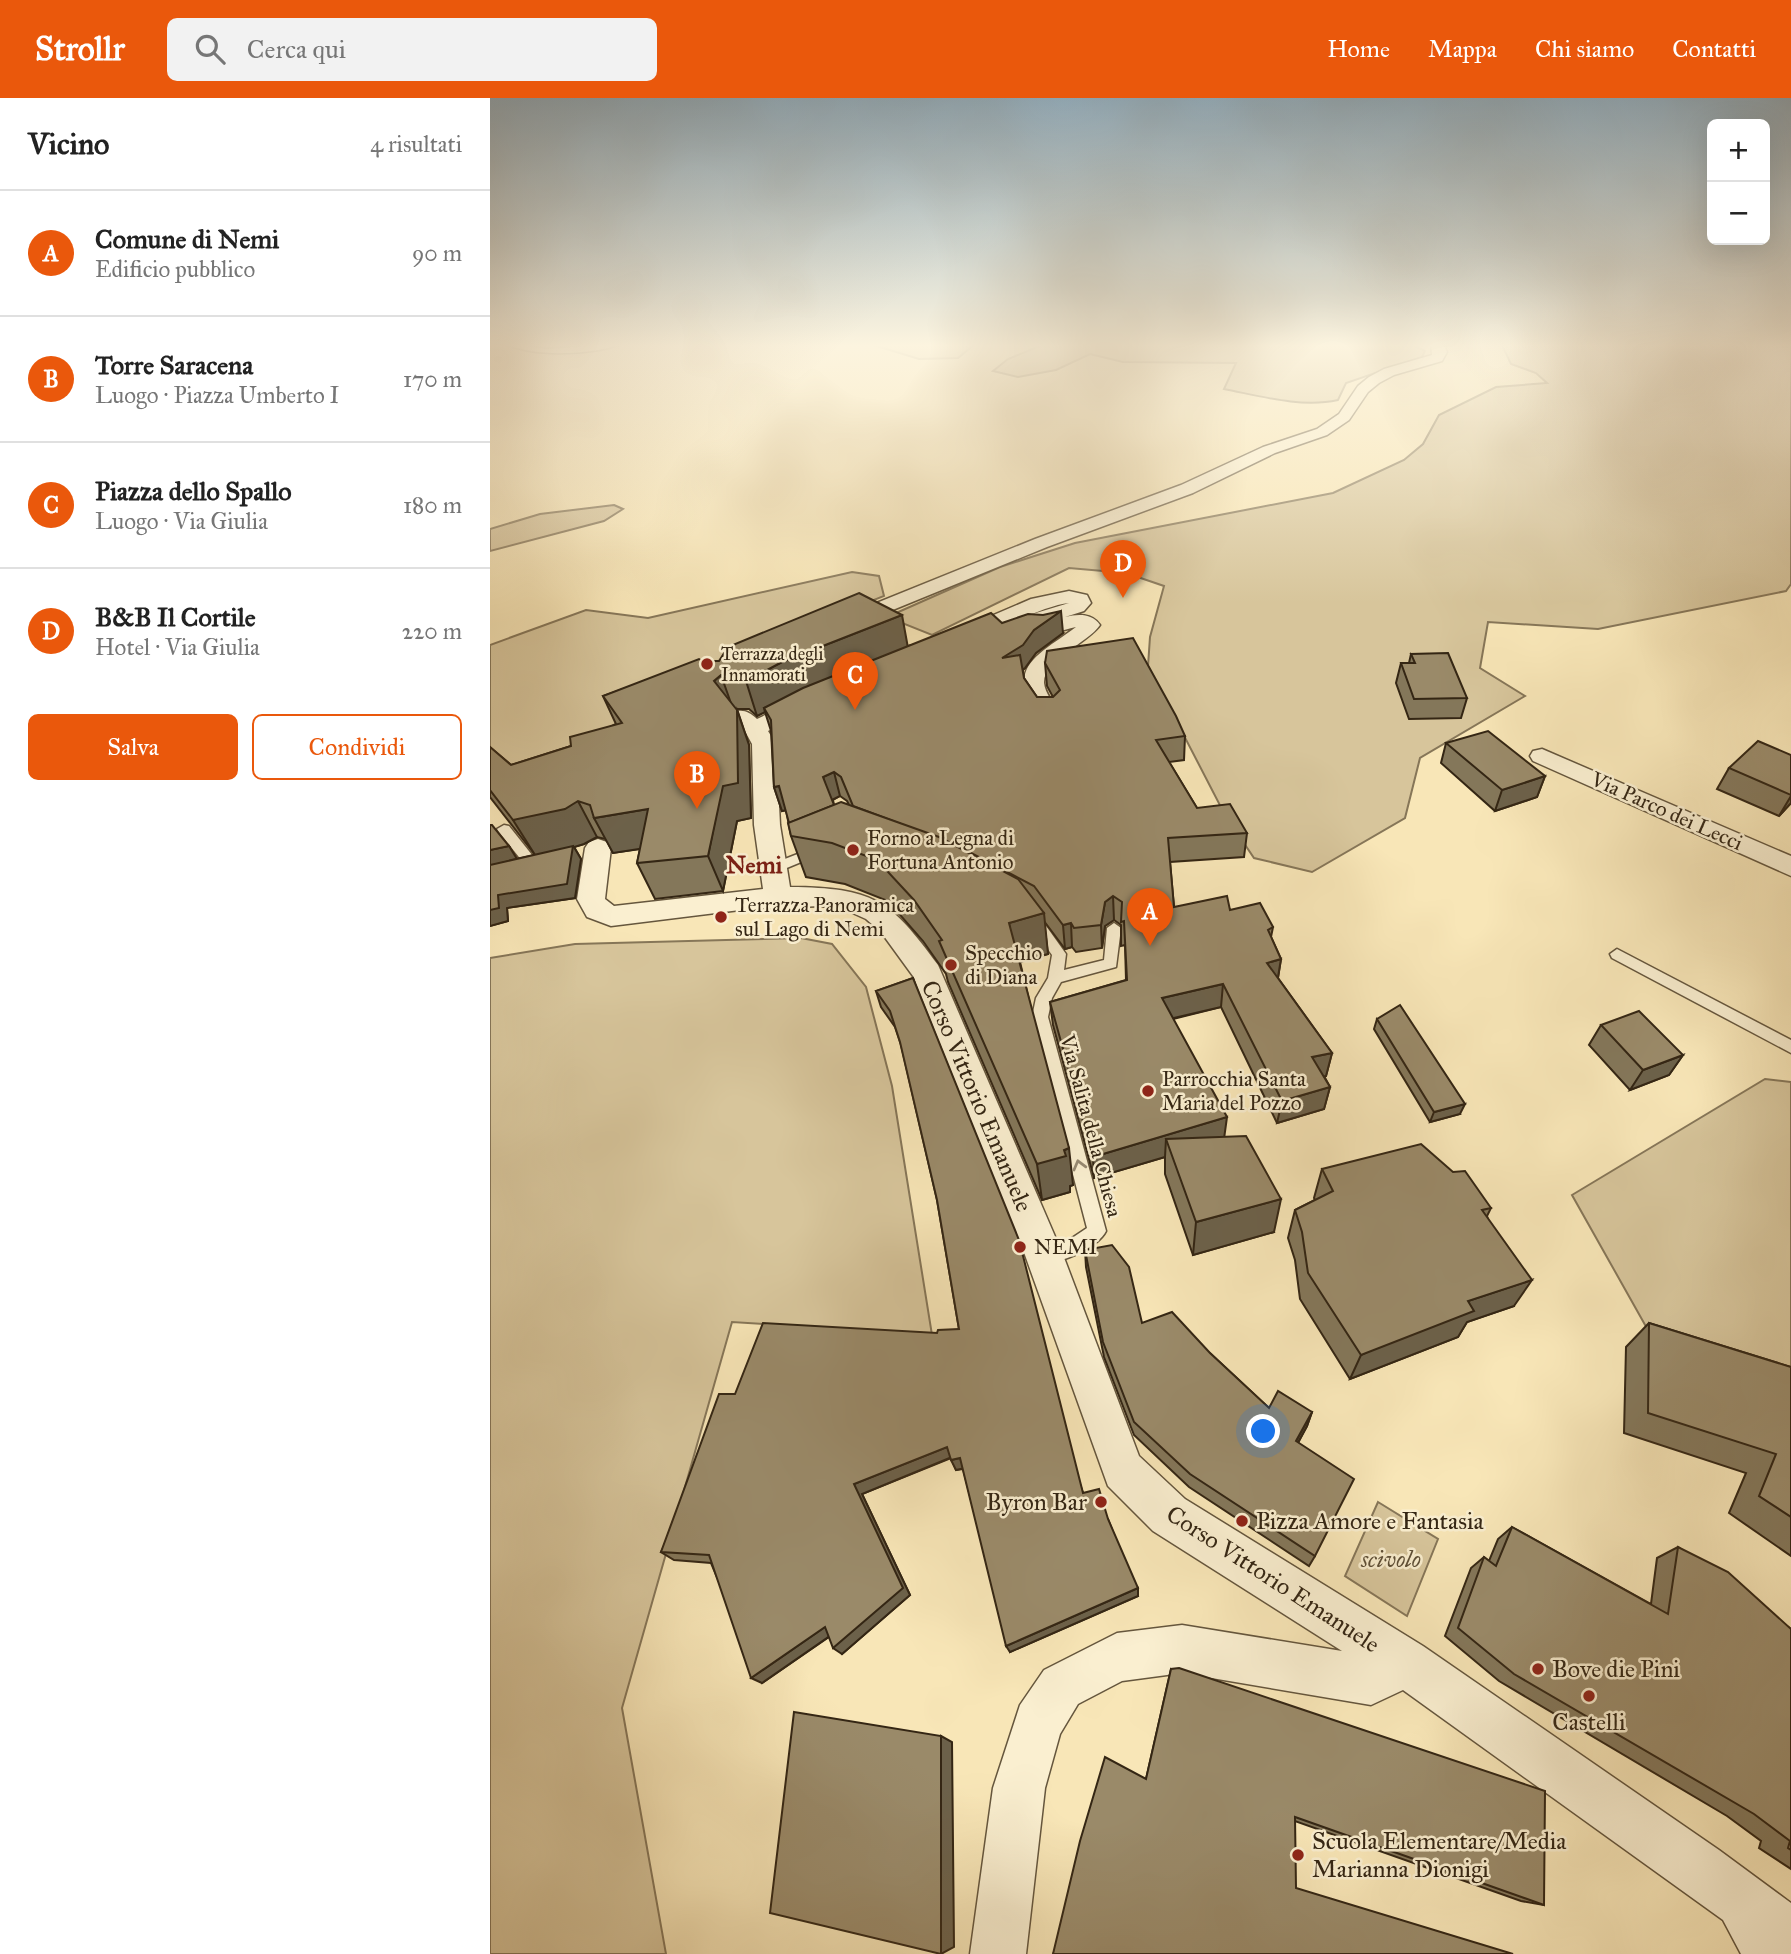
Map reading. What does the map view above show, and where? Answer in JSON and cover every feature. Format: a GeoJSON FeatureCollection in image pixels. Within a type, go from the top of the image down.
{"type":"FeatureCollection","features":[{"type":"Feature","properties":{"kind":"street"},"geometry":{"type":"LineString","coordinates":[[822,632],[911,594],[1216,477],[1276,447],[1326,430]]}},
{"type":"Feature","properties":{"kind":"street"},"geometry":{"type":"LineString","coordinates":[[940,645],[1030,607],[1065,596],[1080,598],[1081,603],[1077,607],[1033,620],[1027,625],[1034,630],[1079,620],[1090,625],[1043,662],[1034,675],[1033,684],[1047,713]]}},
{"type":"Feature","properties":{"kind":"street"},"geometry":{"type":"LineString","coordinates":[[775,883],[767,825],[767,763],[764,744],[748,723],[824,695]]}},
{"type":"Feature","properties":{"kind":"street","name":"Via Parco dei Lecci"},"geometry":{"type":"LineString","coordinates":[[1542,756],[1791,867]]}},
{"type":"Feature","properties":{"kind":"street","name":"Corso Vittorio Emanuele"},"geometry":{"type":"LineString","coordinates":[[591,849],[592,899],[597,910],[611,916],[775,883],[854,901],[876,912],[900,936],[927,974],[1044,1255],[1124,1471],[1169,1516],[1406,1663],[1791,1937]]}},
{"type":"Feature","properties":{"kind":"street"},"geometry":{"type":"LineString","coordinates":[[999,1954],[1019,1788],[1038,1723],[1061,1687],[1117,1657],[1182,1649],[1371,1680],[1406,1663]]}},
{"type":"Feature","properties":{"kind":"street"},"geometry":{"type":"LineString","coordinates":[[1739,1898],[1772,1954]]}},
{"type":"Feature","properties":{"kind":"lane"},"geometry":{"type":"LineString","coordinates":[[504,829],[538,862],[511,868]]}},
{"type":"Feature","properties":{"kind":"lane"},"geometry":{"type":"LineString","coordinates":[[775,883],[830,845]]}},
{"type":"Feature","properties":{"kind":"lane","name":"Via Salita della Chiesa"},"geometry":{"type":"LineString","coordinates":[[1019,909],[1030,915],[1059,954],[1056,978],[1044,998],[1040,1017],[1097,1231],[1074,1247],[1044,1255]]}},
{"type":"Feature","properties":{"kind":"lane"},"geometry":{"type":"LineString","coordinates":[[1056,978],[1111,963],[1114,928]]}},
{"type":"Feature","properties":{"kind":"lane"},"geometry":{"type":"LineString","coordinates":[[1617,954],[1791,1047]]}},
{"type":"Feature","properties":{"kind":"green space"},"geometry":{"type":"Polygon","coordinates":[[[1431,430],[1791,430],[1791,584],[1786,591],[1598,629],[1488,622],[1480,668],[1525,696],[1420,758],[1405,818],[1312,872],[1254,858],[1225,815],[1148,666],[1150,637],[1164,586],[1126,573],[1069,568],[932,635],[887,617],[1000,567],[1075,543],[1333,493],[1404,460],[1423,444],[1431,430]]]}},
{"type":"Feature","properties":{"kind":"green space"},"geometry":{"type":"Polygon","coordinates":[[[614,505],[623,509],[604,521],[490,551],[490,529],[540,514],[614,505]]]}},
{"type":"Feature","properties":{"kind":"green space"},"geometry":{"type":"Polygon","coordinates":[[[852,572],[879,576],[884,596],[726,659],[695,700],[490,790],[490,645],[586,610],[648,618],[852,572]]]}},
{"type":"Feature","properties":{"kind":"green space"},"geometry":{"type":"Polygon","coordinates":[[[801,938],[832,944],[866,987],[892,1086],[932,1335],[732,1322],[622,1708],[666,1954],[490,1954],[490,958],[575,944],[801,938]]]}},
{"type":"Feature","properties":{"kind":"green space"},"geometry":{"type":"Polygon","coordinates":[[[1765,1079],[1791,1082],[1791,1436],[1653,1339],[1572,1195],[1765,1079]]]}},
{"type":"Feature","properties":{"kind":"green space","name":"scivolo"},"geometry":{"type":"Polygon","coordinates":[[[1378,1502],[1438,1539],[1407,1616],[1345,1576],[1378,1502]]]}},
{"type":"Feature","properties":{"kind":"building"},"geometry":{"type":"Polygon","coordinates":[[[859,593],[902,615],[782,662],[746,681],[737,675],[721,675],[714,681],[737,710],[738,783],[723,786],[708,856],[637,863],[648,809],[594,818],[590,805],[578,801],[565,809],[513,820],[490,790],[490,747],[511,765],[571,746],[570,737],[622,723],[603,696],[699,659],[719,661],[728,647],[859,593]]]}},
{"type":"Feature","properties":{"kind":"building"},"geometry":{"type":"Polygon","coordinates":[[[1061,611],[1034,630],[1023,645],[1002,658],[1020,655],[1024,678],[1037,697],[1053,697],[1060,690],[1045,663],[1047,651],[1133,638],[1185,736],[1156,740],[1197,808],[1230,804],[1247,833],[1168,838],[1174,907],[1227,896],[1230,910],[1260,903],[1273,927],[1268,930],[1281,959],[1267,963],[1332,1053],[1312,1057],[1330,1087],[1282,1101],[1223,984],[1162,998],[1227,1117],[1093,1157],[1050,1002],[1127,980],[1124,921],[1121,922],[1122,902],[1113,896],[1105,902],[1101,925],[1074,928],[1071,923],[1063,925],[1034,886],[954,844],[853,806],[841,777],[834,772],[823,777],[834,805],[789,823],[779,786],[774,787],[771,720],[764,708],[803,688],[991,613],[1002,623],[1028,614],[1043,615],[1061,611]]]}},
{"type":"Feature","properties":{"kind":"building"},"geometry":{"type":"Polygon","coordinates":[[[1448,653],[1467,698],[1414,699],[1401,663],[1415,663],[1411,654],[1448,653]]]}},
{"type":"Feature","properties":{"kind":"building"},"geometry":{"type":"Polygon","coordinates":[[[1488,731],[1545,776],[1502,790],[1446,743],[1488,731]]]}},
{"type":"Feature","properties":{"kind":"building"},"geometry":{"type":"Polygon","coordinates":[[[1758,741],[1791,755],[1791,795],[1729,768],[1758,741]]]}},
{"type":"Feature","properties":{"kind":"building"},"geometry":{"type":"Polygon","coordinates":[[[841,802],[939,837],[1018,879],[1044,913],[1009,923],[1069,1148],[1064,1150],[1066,1156],[1037,1164],[939,941],[942,940],[914,900],[877,860],[832,843],[791,836],[788,823],[841,802]]]}},
{"type":"Feature","properties":{"kind":"building"},"geometry":{"type":"Polygon","coordinates":[[[492,825],[509,846],[490,850],[492,825]]]}},
{"type":"Feature","properties":{"kind":"building"},"geometry":{"type":"Polygon","coordinates":[[[573,846],[567,884],[498,895],[499,908],[490,910],[490,865],[573,846]]]}},
{"type":"Feature","properties":{"kind":"building"},"geometry":{"type":"Polygon","coordinates":[[[913,978],[1019,1240],[1083,1493],[1099,1489],[1108,1519],[1138,1588],[1006,1646],[960,1458],[951,1460],[947,1447],[854,1484],[903,1588],[833,1648],[825,1627],[751,1678],[709,1555],[661,1552],[719,1394],[735,1394],[763,1323],[937,1333],[938,1330],[959,1329],[937,1200],[900,1042],[890,1011],[876,991],[913,978]]]}},
{"type":"Feature","properties":{"kind":"building"},"geometry":{"type":"Polygon","coordinates":[[[1400,1005],[1465,1104],[1434,1112],[1377,1019],[1400,1005]]]}},
{"type":"Feature","properties":{"kind":"building"},"geometry":{"type":"Polygon","coordinates":[[[1639,1011],[1683,1055],[1643,1070],[1601,1025],[1639,1011]]]}},
{"type":"Feature","properties":{"kind":"building"},"geometry":{"type":"Polygon","coordinates":[[[1246,1136],[1281,1199],[1196,1222],[1166,1139],[1246,1136]]]}},
{"type":"Feature","properties":{"kind":"building"},"geometry":{"type":"Polygon","coordinates":[[[1421,1144],[1453,1172],[1465,1171],[1491,1208],[1482,1210],[1532,1280],[1468,1301],[1474,1311],[1361,1355],[1308,1273],[1302,1232],[1295,1210],[1333,1191],[1322,1169],[1421,1144]]]}},
{"type":"Feature","properties":{"kind":"building"},"geometry":{"type":"Polygon","coordinates":[[[1112,1245],[1129,1267],[1142,1323],[1172,1312],[1210,1353],[1269,1408],[1278,1391],[1312,1412],[1296,1441],[1354,1479],[1315,1556],[1190,1474],[1134,1422],[1103,1342],[1085,1250],[1112,1245]]]}},
{"type":"Feature","properties":{"kind":"building"},"geometry":{"type":"Polygon","coordinates":[[[1649,1323],[1791,1367],[1791,1517],[1759,1496],[1776,1454],[1648,1413],[1649,1323]]]}},
{"type":"Feature","properties":{"kind":"building"},"geometry":{"type":"Polygon","coordinates":[[[1512,1527],[1668,1614],[1678,1547],[1728,1572],[1791,1629],[1791,1850],[1788,1848],[1790,1841],[1754,1814],[1514,1674],[1458,1628],[1484,1557],[1496,1566],[1512,1527]]]}},
{"type":"Feature","properties":{"kind":"building","name":"Scuola Elementare/Media Marianna Dionigi"},"geometry":{"type":"Polygon","coordinates":[[[1179,1668],[1545,1791],[1544,1905],[1295,1817],[1296,1888],[1513,1954],[1053,1954],[1080,1841],[1105,1757],[1146,1779],[1171,1669],[1179,1668]]]}},
{"type":"Feature","properties":{"kind":"building"},"geometry":{"type":"Polygon","coordinates":[[[794,1712],[941,1736],[941,1954],[770,1913],[794,1712]]]}},
{"type":"Feature","properties":{"kind":"place","name":"B&B Il Cortile"},"geometry":{"type":"Point","coordinates":[1123,598]}},
{"type":"Feature","properties":{"kind":"place","name":"Terrazza degli Innamorati"},"geometry":{"type":"Point","coordinates":[707,664]}},
{"type":"Feature","properties":{"kind":"place","name":"Piazza dello Spallo"},"geometry":{"type":"Point","coordinates":[855,710]}},
{"type":"Feature","properties":{"kind":"place","name":"Torre Saracena"},"geometry":{"type":"Point","coordinates":[697,809]}},
{"type":"Feature","properties":{"kind":"place","name":"Forno a Legna di Fortuna Antonio"},"geometry":{"type":"Point","coordinates":[853,850]}},
{"type":"Feature","properties":{"kind":"place","name":"Terrazza Panoramica sul Lago di Nemi"},"geometry":{"type":"Point","coordinates":[721,917]}},
{"type":"Feature","properties":{"kind":"place","name":"Comune di Nemi"},"geometry":{"type":"Point","coordinates":[1150,946]}},
{"type":"Feature","properties":{"kind":"place","name":"Specchio di Diana"},"geometry":{"type":"Point","coordinates":[951,965]}},
{"type":"Feature","properties":{"kind":"place","name":"Parrocchia Santa Maria del Pozzo"},"geometry":{"type":"Point","coordinates":[1148,1091]}},
{"type":"Feature","properties":{"kind":"place","name":"NEMI"},"geometry":{"type":"Point","coordinates":[1020,1247]}},
{"type":"Feature","properties":{"kind":"place","name":"Byron Bar"},"geometry":{"type":"Point","coordinates":[1101,1502]}},
{"type":"Feature","properties":{"kind":"place","name":"Pizza Amore e Fantasia"},"geometry":{"type":"Point","coordinates":[1242,1521]}},
{"type":"Feature","properties":{"kind":"place","name":"Bove die Pini"},"geometry":{"type":"Point","coordinates":[1538,1669]}},
{"type":"Feature","properties":{"kind":"place","name":"Castelli"},"geometry":{"type":"Point","coordinates":[1589,1696]}},
{"type":"Feature","properties":{"kind":"place","name":"Scuola Elementare/Media Marianna Dionigi"},"geometry":{"type":"Point","coordinates":[1298,1855]}},
{"type":"Feature","properties":{"kind":"district","name":"Nemi"},"geometry":{"type":"Point","coordinates":[754,865]}}]}
